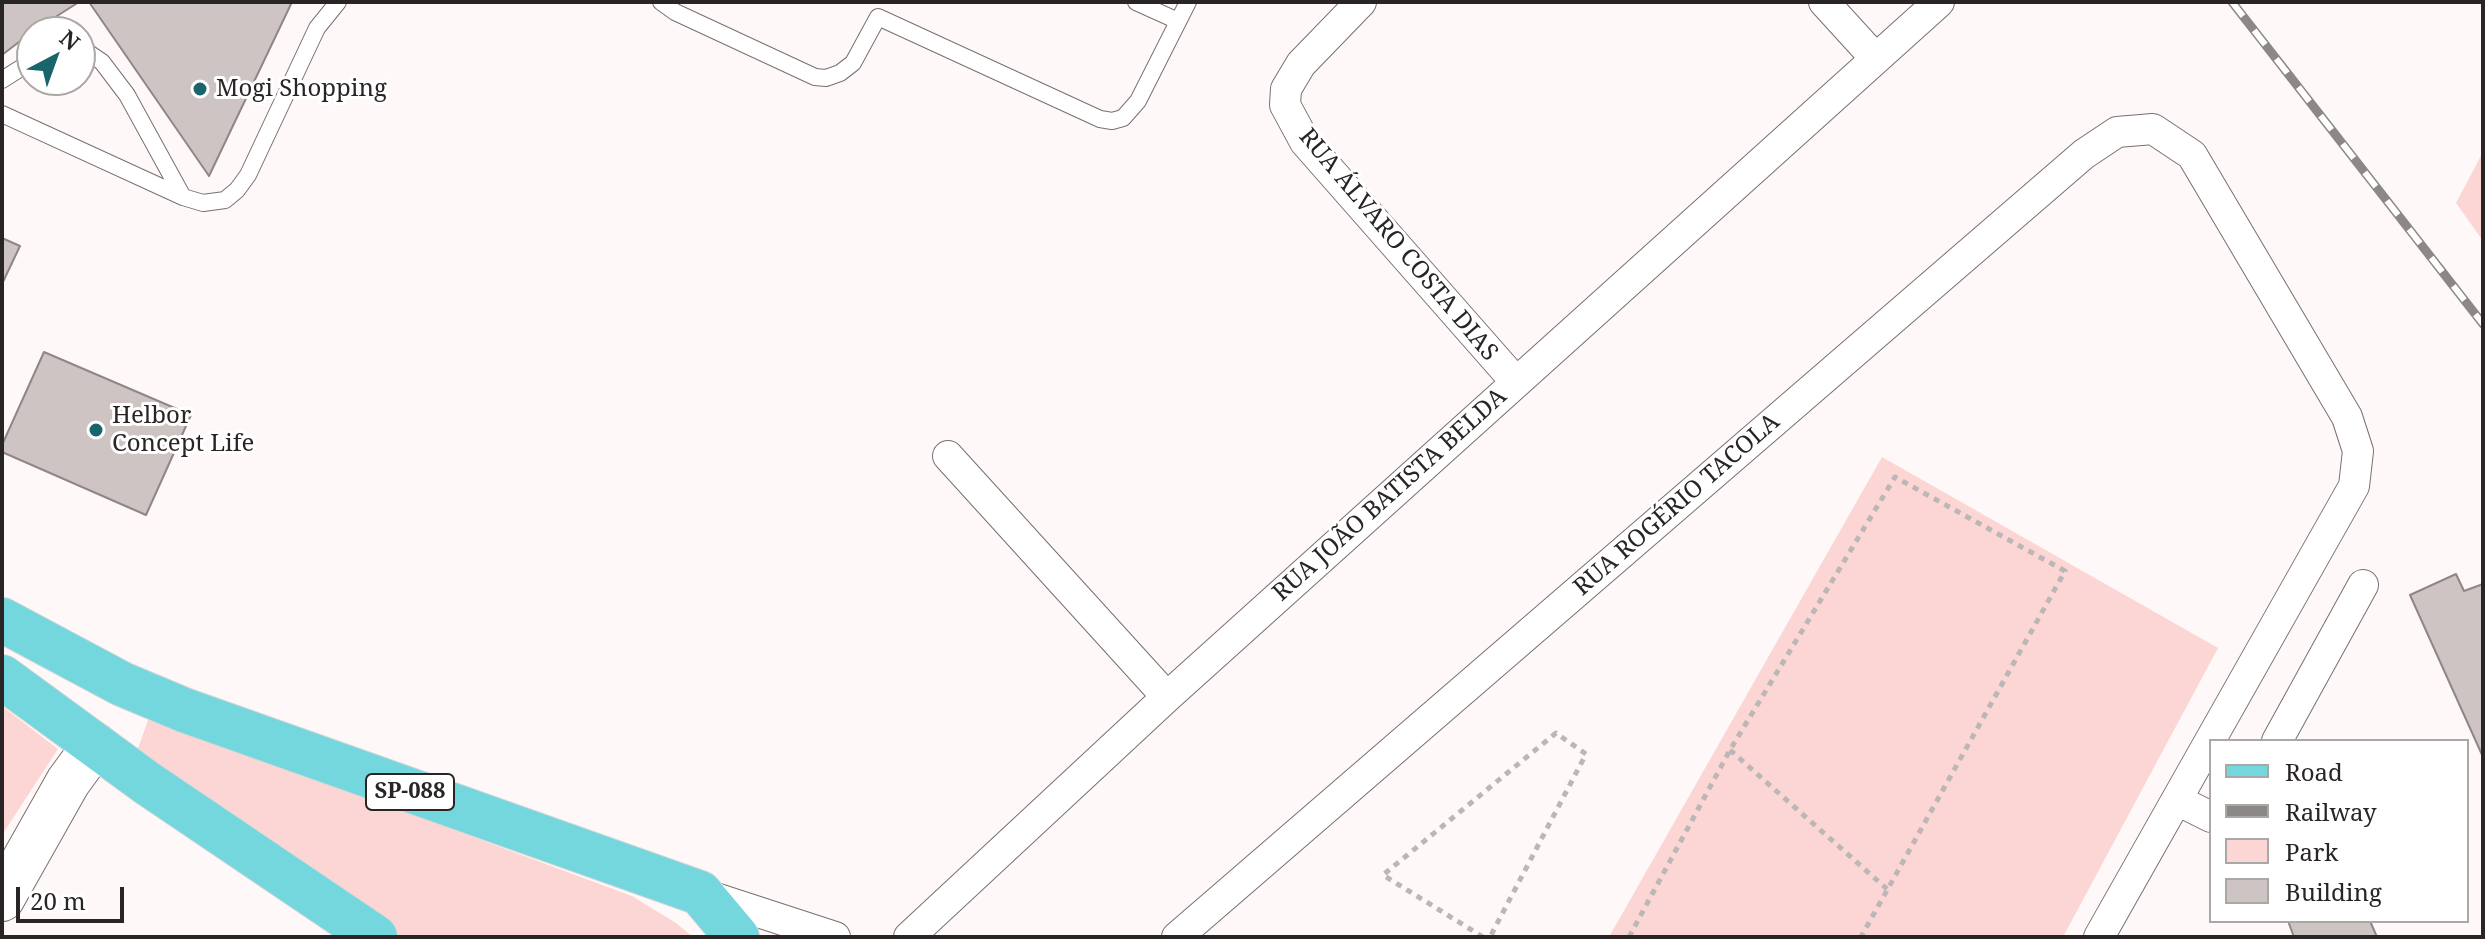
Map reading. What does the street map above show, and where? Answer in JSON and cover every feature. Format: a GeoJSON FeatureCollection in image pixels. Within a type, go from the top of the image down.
{"type":"FeatureCollection","features":[{"type":"Feature","properties":{"kind":"main road","name":"SP-088"},"geometry":{"type":"LineString","coordinates":[[2,620],[122,684],[300,753],[700,893]]}},
{"type":"Feature","properties":{"kind":"main road"},"geometry":{"type":"LineString","coordinates":[[2,677],[147,783],[375,937]]}},
{"type":"Feature","properties":{"kind":"main road"},"geometry":{"type":"LineString","coordinates":[[2,899],[68,782],[95,745],[122,684]]}},
{"type":"Feature","properties":{"kind":"main road"},"geometry":{"type":"LineString","coordinates":[[700,893],[737,937]]}},
{"type":"Feature","properties":{"kind":"street","name":"RUA ÁLVARO COSTA DIAS"},"geometry":{"type":"LineString","coordinates":[[1361,2],[1301,64],[1286,89],[1285,105],[1305,142],[1516,382]]}},
{"type":"Feature","properties":{"kind":"street"},"geometry":{"type":"LineString","coordinates":[[1824,2],[1876,59]]}},
{"type":"Feature","properties":{"kind":"street","name":"RUA JOÃO BATISTA BELDA"},"geometry":{"type":"LineString","coordinates":[[909,937],[1167,697],[1939,2]]}},
{"type":"Feature","properties":{"kind":"street","name":"RUA ROGÉRIO TACOLA"},"geometry":{"type":"LineString","coordinates":[[1177,937],[2084,154],[2117,132],[2153,129],[2192,155],[2347,417],[2358,451],[2354,486],[2211,739]]}},
{"type":"Feature","properties":{"kind":"street"},"geometry":{"type":"LineString","coordinates":[[948,456],[1167,697]]}},
{"type":"Feature","properties":{"kind":"street"},"geometry":{"type":"LineString","coordinates":[[2278,739],[2363,585]]}},
{"type":"Feature","properties":{"kind":"street","name":"RUA ROGÉRIO TACOLA"},"geometry":{"type":"LineString","coordinates":[[2177,800],[2209,743]]}},
{"type":"Feature","properties":{"kind":"street"},"geometry":{"type":"LineString","coordinates":[[2099,937],[2177,800],[2209,816]]}},
{"type":"Feature","properties":{"kind":"street"},"geometry":{"type":"LineString","coordinates":[[700,893],[835,937]]}},
{"type":"Feature","properties":{"kind":"lane"},"geometry":{"type":"LineString","coordinates":[[2,114],[183,197],[203,203],[225,200],[248,175],[317,28],[338,2]]}},
{"type":"Feature","properties":{"kind":"lane"},"geometry":{"type":"LineString","coordinates":[[661,2],[675,12],[815,77],[826,78],[840,73],[853,63],[878,17],[1100,119],[1112,121],[1123,118],[1138,101],[1188,2]]}},
{"type":"Feature","properties":{"kind":"lane"},"geometry":{"type":"LineString","coordinates":[[1136,2],[1178,21]]}},
{"type":"Feature","properties":{"kind":"lane"},"geometry":{"type":"LineString","coordinates":[[96,58],[127,95],[183,197]]}},
{"type":"Feature","properties":{"kind":"path"},"geometry":{"type":"LineString","coordinates":[[1629,937],[1730,750],[1895,477],[2065,571],[1861,937]]}},
{"type":"Feature","properties":{"kind":"path"},"geometry":{"type":"LineString","coordinates":[[1483,937],[1383,875],[1556,733],[1586,754],[1490,937]]}},
{"type":"Feature","properties":{"kind":"path"},"geometry":{"type":"LineString","coordinates":[[1730,750],[1887,889]]}},
{"type":"Feature","properties":{"kind":"green space"},"geometry":{"type":"Polygon","coordinates":[[[2483,152],[2483,241],[2456,203],[2483,152]]]}},
{"type":"Feature","properties":{"kind":"green space"},"geometry":{"type":"Polygon","coordinates":[[[1882,457],[2218,648],[2063,937],[1609,937],[1882,457]]]}},
{"type":"Feature","properties":{"kind":"green space"},"geometry":{"type":"Polygon","coordinates":[[[2,706],[58,749],[2,835],[2,706]]]}},
{"type":"Feature","properties":{"kind":"green space"},"geometry":{"type":"Polygon","coordinates":[[[148,720],[169,724],[632,896],[693,937],[390,937],[134,760],[148,720]]]}},
{"type":"Feature","properties":{"kind":"building"},"geometry":{"type":"Polygon","coordinates":[[[2,2],[79,2],[57,16],[16,16],[16,44],[2,55],[2,2]]]}},
{"type":"Feature","properties":{"kind":"building","name":"Mogi Shopping"},"geometry":{"type":"Polygon","coordinates":[[[89,2],[292,2],[209,176],[89,2]]]}},
{"type":"Feature","properties":{"kind":"building"},"geometry":{"type":"Polygon","coordinates":[[[2,238],[20,246],[2,284],[2,238]]]}},
{"type":"Feature","properties":{"kind":"building","name":"Helbor Concept Life"},"geometry":{"type":"Polygon","coordinates":[[[44,352],[191,415],[146,515],[2,452],[2,445],[44,352]]]}},
{"type":"Feature","properties":{"kind":"building"},"geometry":{"type":"Polygon","coordinates":[[[2456,574],[2464,591],[2483,584],[2483,757],[2410,595],[2456,574]]]}},
{"type":"Feature","properties":{"kind":"building"},"geometry":{"type":"Polygon","coordinates":[[[2289,923],[2371,923],[2377,937],[2294,937],[2289,923]]]}},
{"type":"Feature","properties":{"kind":"railway"},"geometry":{"type":"LineString","coordinates":[[2232,2],[2483,324]]}},
{"type":"Feature","properties":{"kind":"place","name":"Mogi Shopping"},"geometry":{"type":"Point","coordinates":[200,89]}},
{"type":"Feature","properties":{"kind":"place","name":"Helbor Concept Life"},"geometry":{"type":"Point","coordinates":[96,430]}}]}
